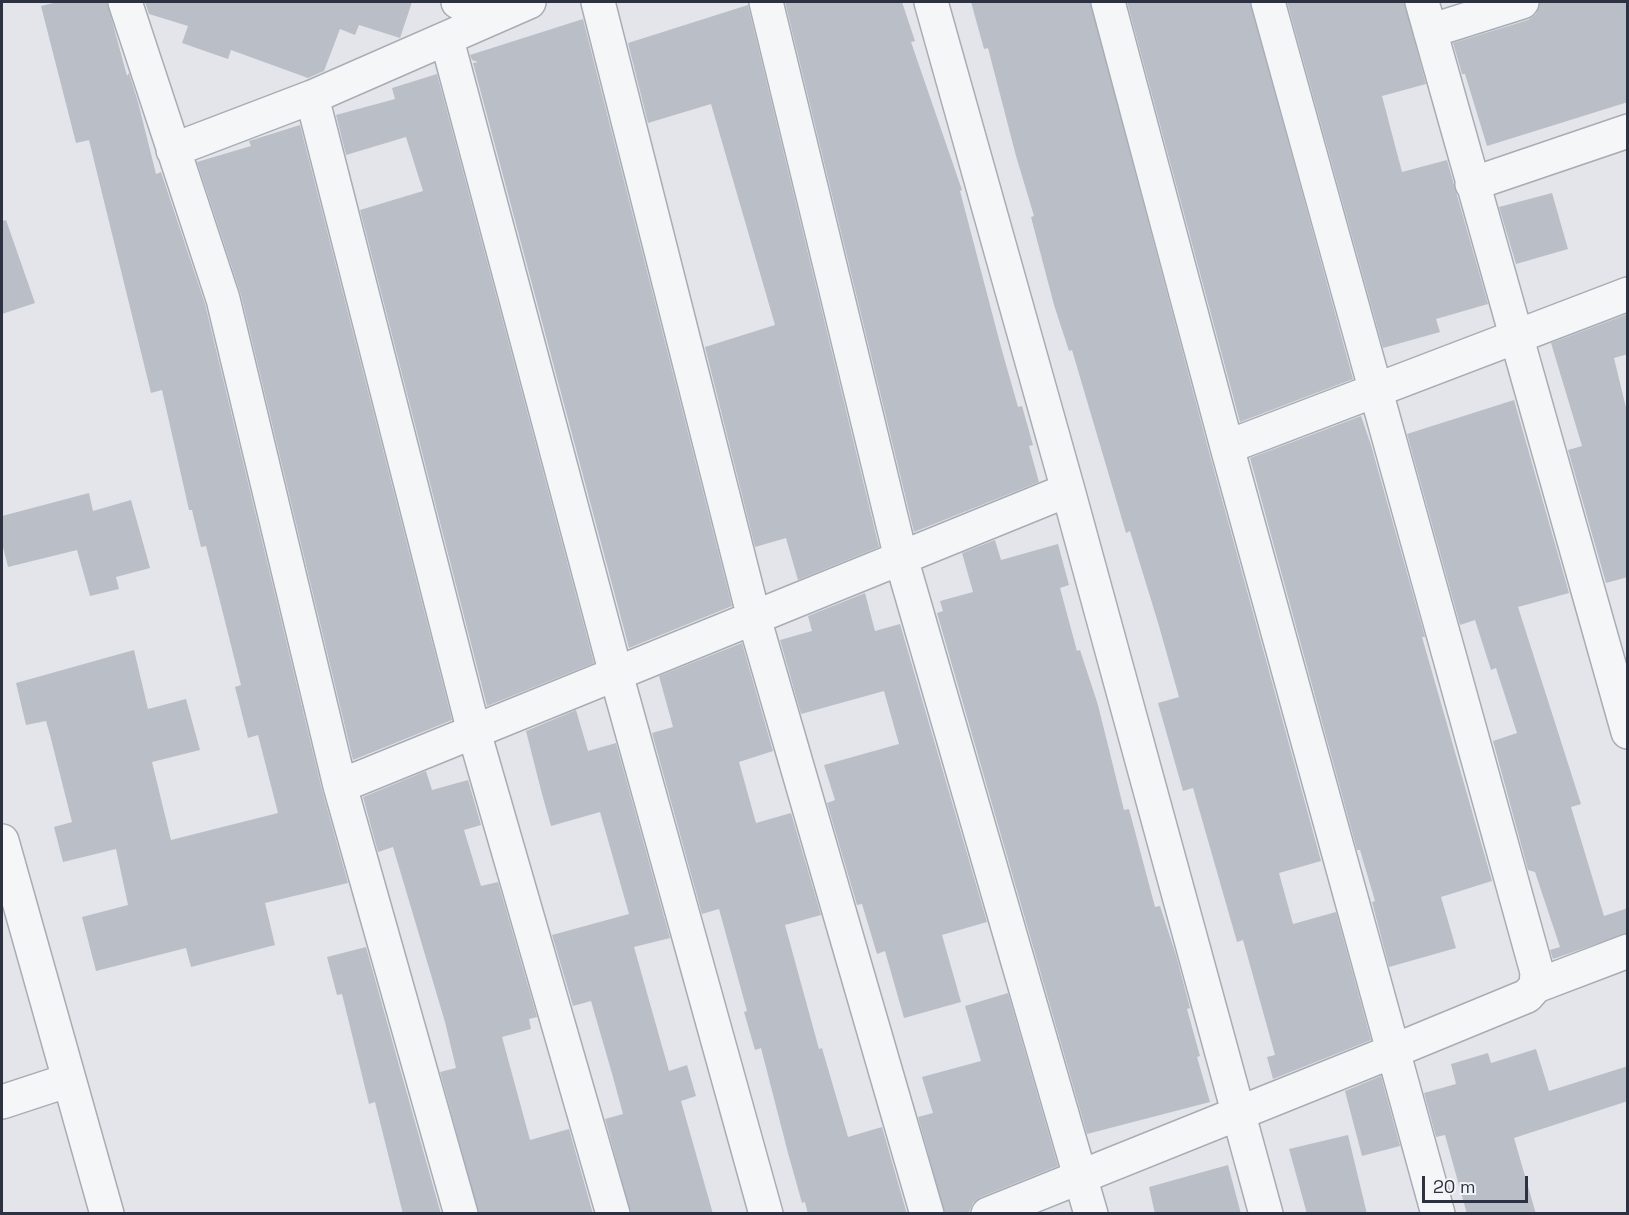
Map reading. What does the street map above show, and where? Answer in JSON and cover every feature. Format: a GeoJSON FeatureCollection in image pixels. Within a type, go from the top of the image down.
{"type":"FeatureCollection","features":[{"type":"Feature","properties":{"kind":"street"},"geometry":{"type":"LineString","coordinates":[[125,2],[223,299],[340,786],[461,1214]]}},
{"type":"Feature","properties":{"kind":"street"},"geometry":{"type":"LineString","coordinates":[[458,2],[495,16]]}},
{"type":"Feature","properties":{"kind":"street"},"geometry":{"type":"LineString","coordinates":[[173,150],[312,97],[447,40],[529,2]]}},
{"type":"Feature","properties":{"kind":"street"},"geometry":{"type":"LineString","coordinates":[[598,2],[754,618],[927,1214]]}},
{"type":"Feature","properties":{"kind":"street"},"geometry":{"type":"LineString","coordinates":[[766,2],[901,558],[1091,1214]]}},
{"type":"Feature","properties":{"kind":"street"},"geometry":{"type":"LineString","coordinates":[[931,2],[1068,490],[1266,1214]]}},
{"type":"Feature","properties":{"kind":"street"},"geometry":{"type":"LineString","coordinates":[[1108,2],[1391,1052],[1438,1214]]}},
{"type":"Feature","properties":{"kind":"street"},"geometry":{"type":"LineString","coordinates":[[1268,2],[1537,972],[1536,986]]}},
{"type":"Feature","properties":{"kind":"street"},"geometry":{"type":"LineString","coordinates":[[1522,2],[1426,16],[1628,732]]}},
{"type":"Feature","properties":{"kind":"street"},"geometry":{"type":"LineString","coordinates":[[447,40],[616,674],[766,1214]]}},
{"type":"Feature","properties":{"kind":"street"},"geometry":{"type":"LineString","coordinates":[[312,97],[474,732],[613,1214]]}},
{"type":"Feature","properties":{"kind":"street"},"geometry":{"type":"LineString","coordinates":[[1472,184],[1628,131]]}},
{"type":"Feature","properties":{"kind":"street"},"geometry":{"type":"LineString","coordinates":[[1227,447],[1628,294]]}},
{"type":"Feature","properties":{"kind":"street"},"geometry":{"type":"LineString","coordinates":[[340,786],[1068,490]]}},
{"type":"Feature","properties":{"kind":"street"},"geometry":{"type":"LineString","coordinates":[[2,841],[8,892],[69,1080],[107,1214]]}},
{"type":"Feature","properties":{"kind":"street"},"geometry":{"type":"LineString","coordinates":[[988,1214],[1391,1052],[1527,996],[1536,986],[1628,951]]}},
{"type":"Feature","properties":{"kind":"street"},"geometry":{"type":"LineString","coordinates":[[2,1102],[69,1080]]}},
{"type":"Feature","properties":{"kind":"building"},"geometry":{"type":"Polygon","coordinates":[[[58,2],[107,2],[127,76],[129,73],[138,102],[156,174],[161,172],[205,304],[322,790],[348,883],[265,903],[275,945],[191,967],[186,948],[96,971],[82,917],[128,905],[116,849],[63,862],[54,827],[72,822],[50,735],[46,721],[26,725],[16,683],[134,650],[148,709],[186,699],[200,750],[152,762],[171,840],[278,813],[258,735],[248,738],[235,687],[241,685],[206,546],[201,547],[192,510],[189,510],[162,390],[151,393],[89,140],[76,143],[41,6],[58,2]]]}},
{"type":"Feature","properties":{"kind":"building"},"geometry":{"type":"Polygon","coordinates":[[[145,2],[412,2],[400,38],[359,25],[355,35],[340,29],[324,71],[308,78],[231,50],[228,59],[182,43],[188,26],[149,14],[145,2]]]}},
{"type":"Feature","properties":{"kind":"building"},"geometry":{"type":"Polygon","coordinates":[[[785,2],[902,2],[915,41],[911,42],[962,190],[960,191],[1001,347],[1018,407],[1022,406],[1033,445],[1029,446],[1039,482],[914,532],[785,2]]]}},
{"type":"Feature","properties":{"kind":"building"},"geometry":{"type":"Polygon","coordinates":[[[971,2],[1090,2],[1209,452],[1321,861],[1279,873],[1293,924],[1336,912],[1371,1040],[1273,1079],[1267,1057],[1275,1055],[1243,940],[1237,942],[1193,788],[1183,791],[1158,703],[1179,697],[1130,531],[1126,533],[1072,350],[1069,351],[1054,305],[1031,217],[1034,216],[988,48],[984,49],[971,2]]]}},
{"type":"Feature","properties":{"kind":"building"},"geometry":{"type":"Polygon","coordinates":[[[1127,2],[1250,2],[1353,379],[1240,422],[1127,2]]]}},
{"type":"Feature","properties":{"kind":"building"},"geometry":{"type":"Polygon","coordinates":[[[1287,2],[1404,2],[1426,84],[1382,96],[1402,172],[1447,160],[1488,304],[1436,319],[1440,332],[1383,348],[1287,2]]]}},
{"type":"Feature","properties":{"kind":"building"},"geometry":{"type":"Polygon","coordinates":[[[1540,2],[1628,2],[1628,102],[1487,146],[1453,43],[1528,20],[1536,14],[1540,2]]]}},
{"type":"Feature","properties":{"kind":"building"},"geometry":{"type":"Polygon","coordinates":[[[748,5],[879,547],[798,580],[786,538],[755,547],[705,347],[775,325],[711,104],[648,123],[628,43],[748,5]]]}},
{"type":"Feature","properties":{"kind":"building"},"geometry":{"type":"Polygon","coordinates":[[[583,19],[732,606],[629,648],[473,63],[478,62],[472,60],[470,55],[583,19]]]}},
{"type":"Feature","properties":{"kind":"building"},"geometry":{"type":"Polygon","coordinates":[[[437,74],[594,663],[487,706],[360,210],[423,191],[406,137],[346,155],[336,115],[395,99],[392,88],[437,74]]]}},
{"type":"Feature","properties":{"kind":"building"},"geometry":{"type":"Polygon","coordinates":[[[300,125],[452,720],[353,760],[241,295],[197,162],[251,146],[249,141],[300,125]]]}},
{"type":"Feature","properties":{"kind":"building"},"geometry":{"type":"Polygon","coordinates":[[[1552,193],[1568,249],[1516,264],[1499,207],[1552,193]]]}},
{"type":"Feature","properties":{"kind":"building"},"geometry":{"type":"Polygon","coordinates":[[[6,220],[35,303],[2,314],[2,221],[6,220]]]}},
{"type":"Feature","properties":{"kind":"building"},"geometry":{"type":"Polygon","coordinates":[[[1628,314],[1628,354],[1614,358],[1628,416],[1628,577],[1606,583],[1568,450],[1582,446],[1551,343],[1628,314]]]}},
{"type":"Feature","properties":{"kind":"building"},"geometry":{"type":"Polygon","coordinates":[[[1514,400],[1569,593],[1518,607],[1581,804],[1571,807],[1604,916],[1628,908],[1628,933],[1553,959],[1550,950],[1560,947],[1535,872],[1528,870],[1493,741],[1517,733],[1496,668],[1491,670],[1475,620],[1460,625],[1407,434],[1514,400]]]}},
{"type":"Feature","properties":{"kind":"building"},"geometry":{"type":"Polygon","coordinates":[[[1361,416],[1492,881],[1441,897],[1456,948],[1389,967],[1372,902],[1375,901],[1360,850],[1357,850],[1250,458],[1361,416]]]}},
{"type":"Feature","properties":{"kind":"building"},"geometry":{"type":"Polygon","coordinates":[[[89,493],[93,511],[131,500],[150,568],[116,577],[119,589],[90,596],[77,550],[8,567],[2,543],[2,516],[89,493]]]}},
{"type":"Feature","properties":{"kind":"building"},"geometry":{"type":"Polygon","coordinates":[[[995,540],[1001,560],[1058,544],[1069,585],[1060,588],[1077,651],[1080,650],[1098,705],[1124,810],[1129,809],[1155,907],[1160,906],[1176,955],[1200,1056],[1197,1057],[1210,1102],[1087,1134],[937,613],[943,611],[940,601],[973,592],[962,553],[995,540]]]}},
{"type":"Feature","properties":{"kind":"building"},"geometry":{"type":"Polygon","coordinates":[[[865,593],[875,631],[900,624],[987,922],[942,935],[961,1002],[904,1018],[885,951],[877,954],[862,904],[857,905],[827,803],[835,800],[824,765],[899,744],[884,691],[801,714],[780,640],[812,631],[808,616],[865,593]]]}},
{"type":"Feature","properties":{"kind":"building"},"geometry":{"type":"Polygon","coordinates":[[[742,643],[773,751],[739,762],[756,823],[791,813],[821,915],[785,925],[819,1049],[822,1048],[848,1137],[882,1127],[907,1214],[808,1214],[805,1202],[802,1203],[761,1048],[755,1050],[744,1012],[747,1011],[719,909],[702,914],[652,733],[673,727],[659,676],[742,643]]]}},
{"type":"Feature","properties":{"kind":"building"},"geometry":{"type":"Polygon","coordinates":[[[576,710],[588,751],[616,743],[670,938],[634,947],[669,1071],[687,1065],[696,1096],[681,1101],[713,1214],[631,1214],[605,1119],[623,1114],[613,1077],[591,1001],[573,1006],[552,935],[629,914],[600,812],[551,826],[542,794],[526,731],[576,710]]]}},
{"type":"Feature","properties":{"kind":"building"},"geometry":{"type":"Polygon","coordinates":[[[426,771],[432,790],[468,780],[481,825],[464,830],[481,886],[498,882],[537,1017],[529,1019],[531,1029],[502,1037],[530,1140],[569,1129],[593,1214],[479,1214],[440,1072],[456,1068],[445,1022],[393,847],[378,852],[363,797],[426,771]]]}},
{"type":"Feature","properties":{"kind":"building"},"geometry":{"type":"Polygon","coordinates":[[[366,947],[441,1214],[403,1214],[375,1102],[369,1104],[342,994],[337,995],[327,957],[366,947]]]}},
{"type":"Feature","properties":{"kind":"building"},"geometry":{"type":"Polygon","coordinates":[[[1008,993],[1058,1166],[981,1197],[973,1203],[969,1212],[945,1214],[918,1117],[933,1113],[922,1077],[981,1061],[965,1006],[1008,993]]]}},
{"type":"Feature","properties":{"kind":"building"},"geometry":{"type":"Polygon","coordinates":[[[1536,1049],[1549,1091],[1628,1066],[1628,1101],[1514,1138],[1536,1214],[1467,1214],[1445,1135],[1436,1137],[1424,1093],[1456,1084],[1451,1064],[1488,1053],[1491,1063],[1536,1049]]]}},
{"type":"Feature","properties":{"kind":"building"},"geometry":{"type":"Polygon","coordinates":[[[1381,1076],[1400,1146],[1362,1156],[1345,1091],[1381,1076]]]}},
{"type":"Feature","properties":{"kind":"building"},"geometry":{"type":"Polygon","coordinates":[[[1348,1135],[1367,1214],[1307,1214],[1289,1149],[1348,1135]]]}},
{"type":"Feature","properties":{"kind":"building"},"geometry":{"type":"Polygon","coordinates":[[[1228,1165],[1241,1214],[1155,1214],[1149,1187],[1228,1165]]]}}]}
